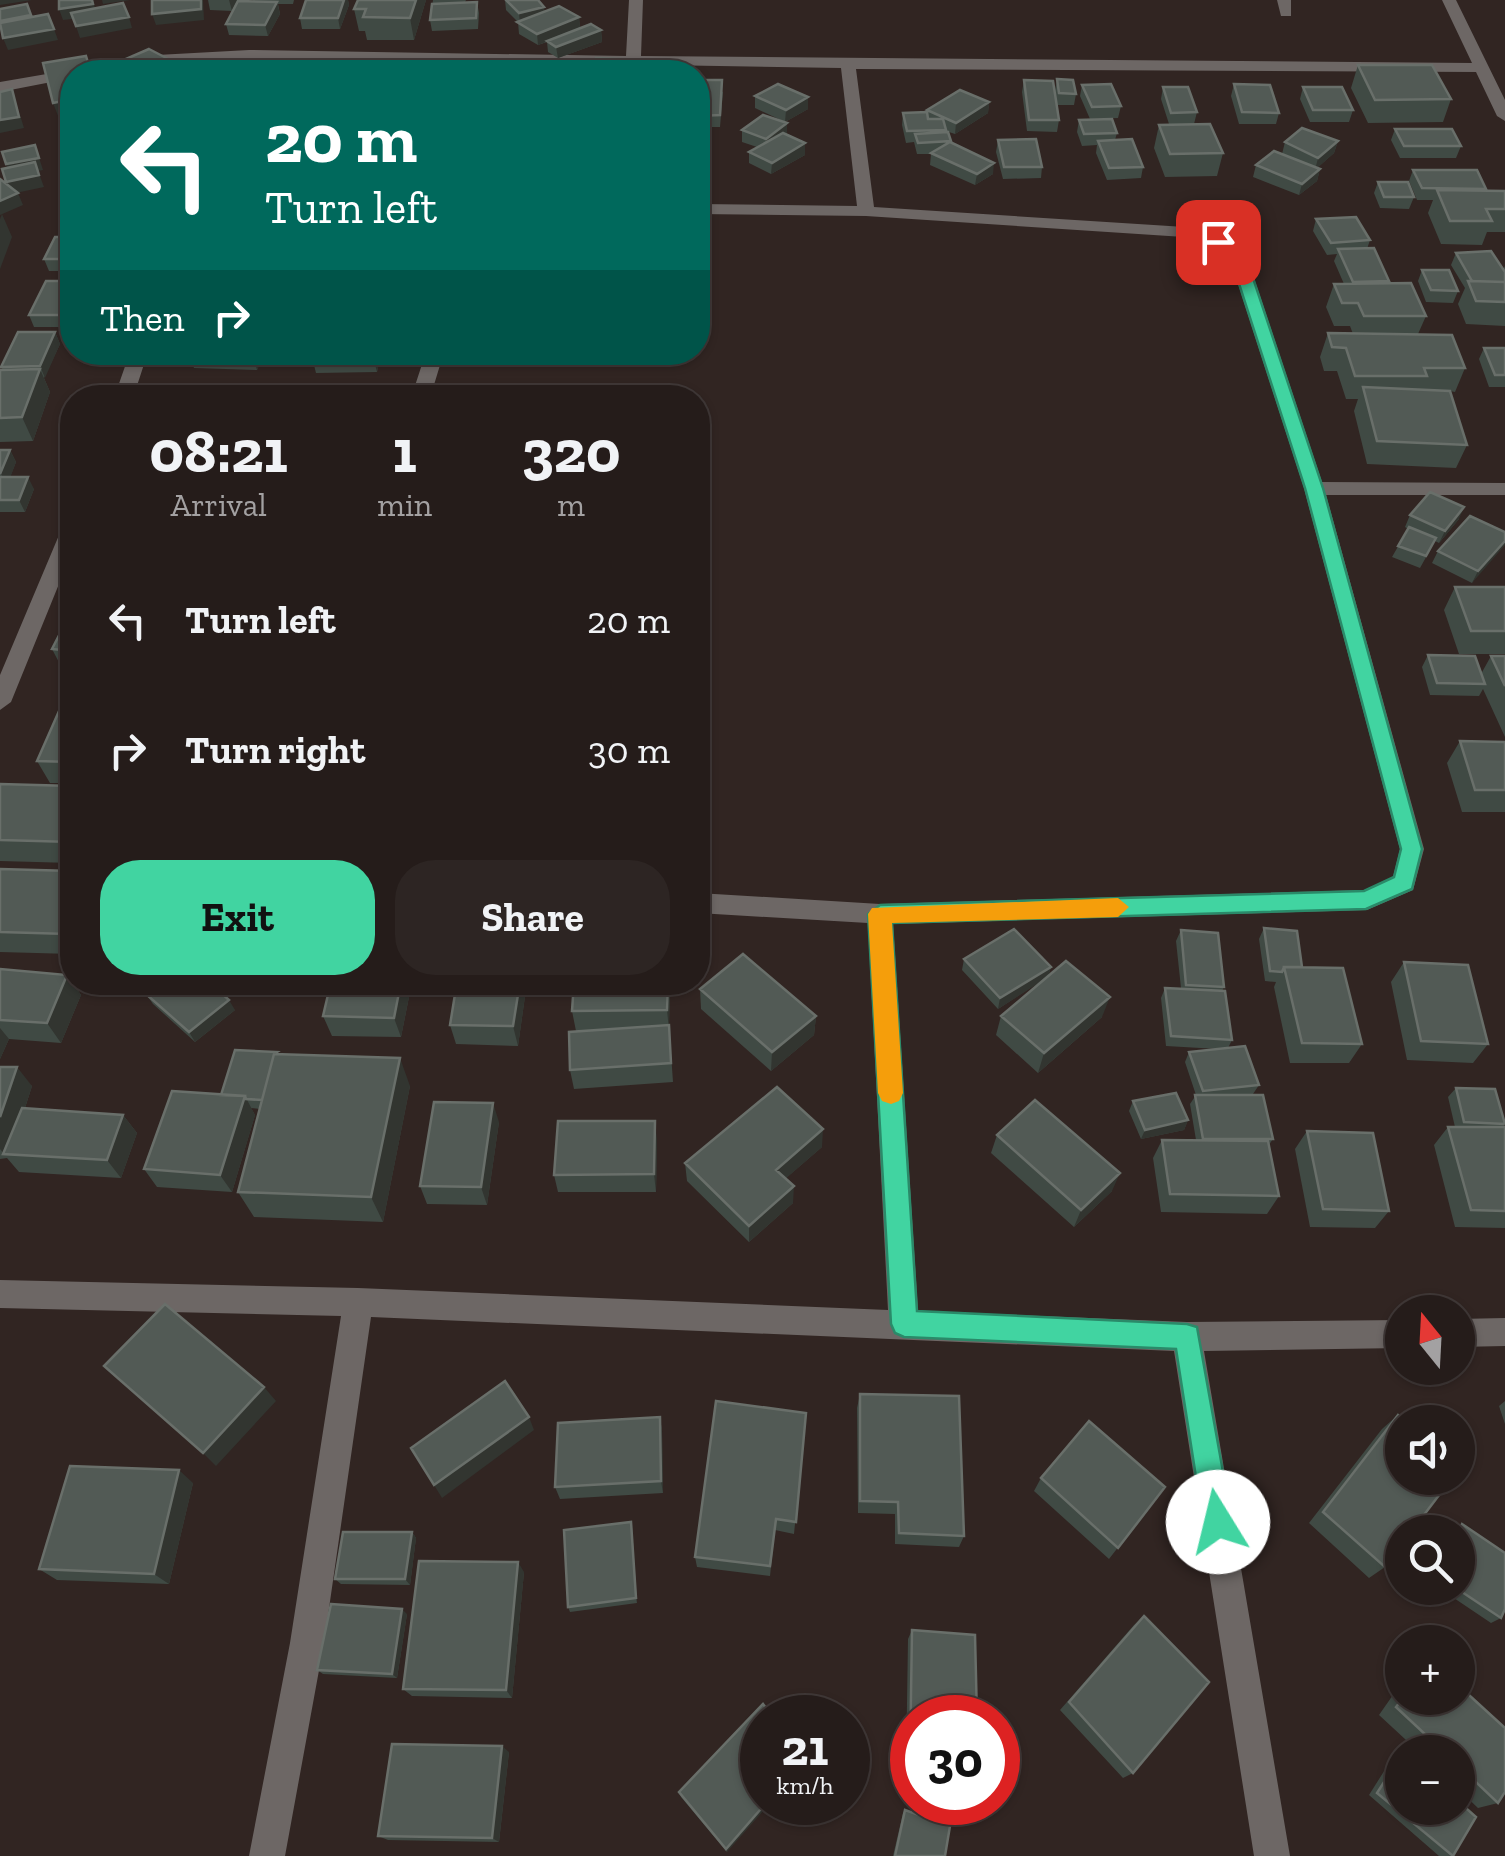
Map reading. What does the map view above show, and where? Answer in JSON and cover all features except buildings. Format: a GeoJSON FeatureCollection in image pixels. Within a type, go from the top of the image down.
{"type":"FeatureCollection","features":[{"type":"Feature","properties":{"kind":"street"},"geometry":{"type":"LineString","coordinates":[[632,60],[636,0]]}},
{"type":"Feature","properties":{"kind":"street"},"geometry":{"type":"LineString","coordinates":[[1449,0],[1505,116]]}},
{"type":"Feature","properties":{"kind":"street"},"geometry":{"type":"LineString","coordinates":[[151,60],[249,54],[536,60]]}},
{"type":"Feature","properties":{"kind":"street"},"geometry":{"type":"LineString","coordinates":[[247,60],[249,54]]}},
{"type":"Feature","properties":{"kind":"street"},"geometry":{"type":"LineString","coordinates":[[710,63],[1479,68]]}},
{"type":"Feature","properties":{"kind":"street"},"geometry":{"type":"LineString","coordinates":[[848,64],[866,211]]}},
{"type":"Feature","properties":{"kind":"street"},"geometry":{"type":"LineString","coordinates":[[0,87],[60,76]]}},
{"type":"Feature","properties":{"kind":"street"},"geometry":{"type":"LineString","coordinates":[[710,209],[866,211],[1185,232],[1218,242],[1239,260],[1314,488],[1412,849],[1404,883],[1366,900],[880,914],[710,904]]}},
{"type":"Feature","properties":{"kind":"street"},"geometry":{"type":"LineString","coordinates":[[1314,488],[1505,489]]}},
{"type":"Feature","properties":{"kind":"street"},"geometry":{"type":"LineString","coordinates":[[0,702],[12,644],[60,551]]}},
{"type":"Feature","properties":{"kind":"street"},"geometry":{"type":"LineString","coordinates":[[880,914],[904,1324]]}},
{"type":"Feature","properties":{"kind":"street"},"geometry":{"type":"LineString","coordinates":[[0,1294],[358,1302],[1187,1337],[1385,1334]]}},
{"type":"Feature","properties":{"kind":"street"},"geometry":{"type":"LineString","coordinates":[[266,1856],[306,1643],[358,1302]]}},
{"type":"Feature","properties":{"kind":"street"},"geometry":{"type":"LineString","coordinates":[[1475,1333],[1505,1332]]}},
{"type":"Feature","properties":{"kind":"street"},"geometry":{"type":"LineString","coordinates":[[1187,1337],[1272,1856]]}},
{"type":"Feature","properties":{"kind":"slow traffic"},"geometry":{"type":"LineString","coordinates":[[891,1093],[880,914],[1118,907]]}},
{"type":"Feature","properties":{"kind":"route"},"geometry":{"type":"LineString","coordinates":[[1218,242],[1239,260],[1314,488],[1412,849],[1404,883],[1366,900],[880,914],[904,1324],[1187,1337],[1218,1522]]}}]}
